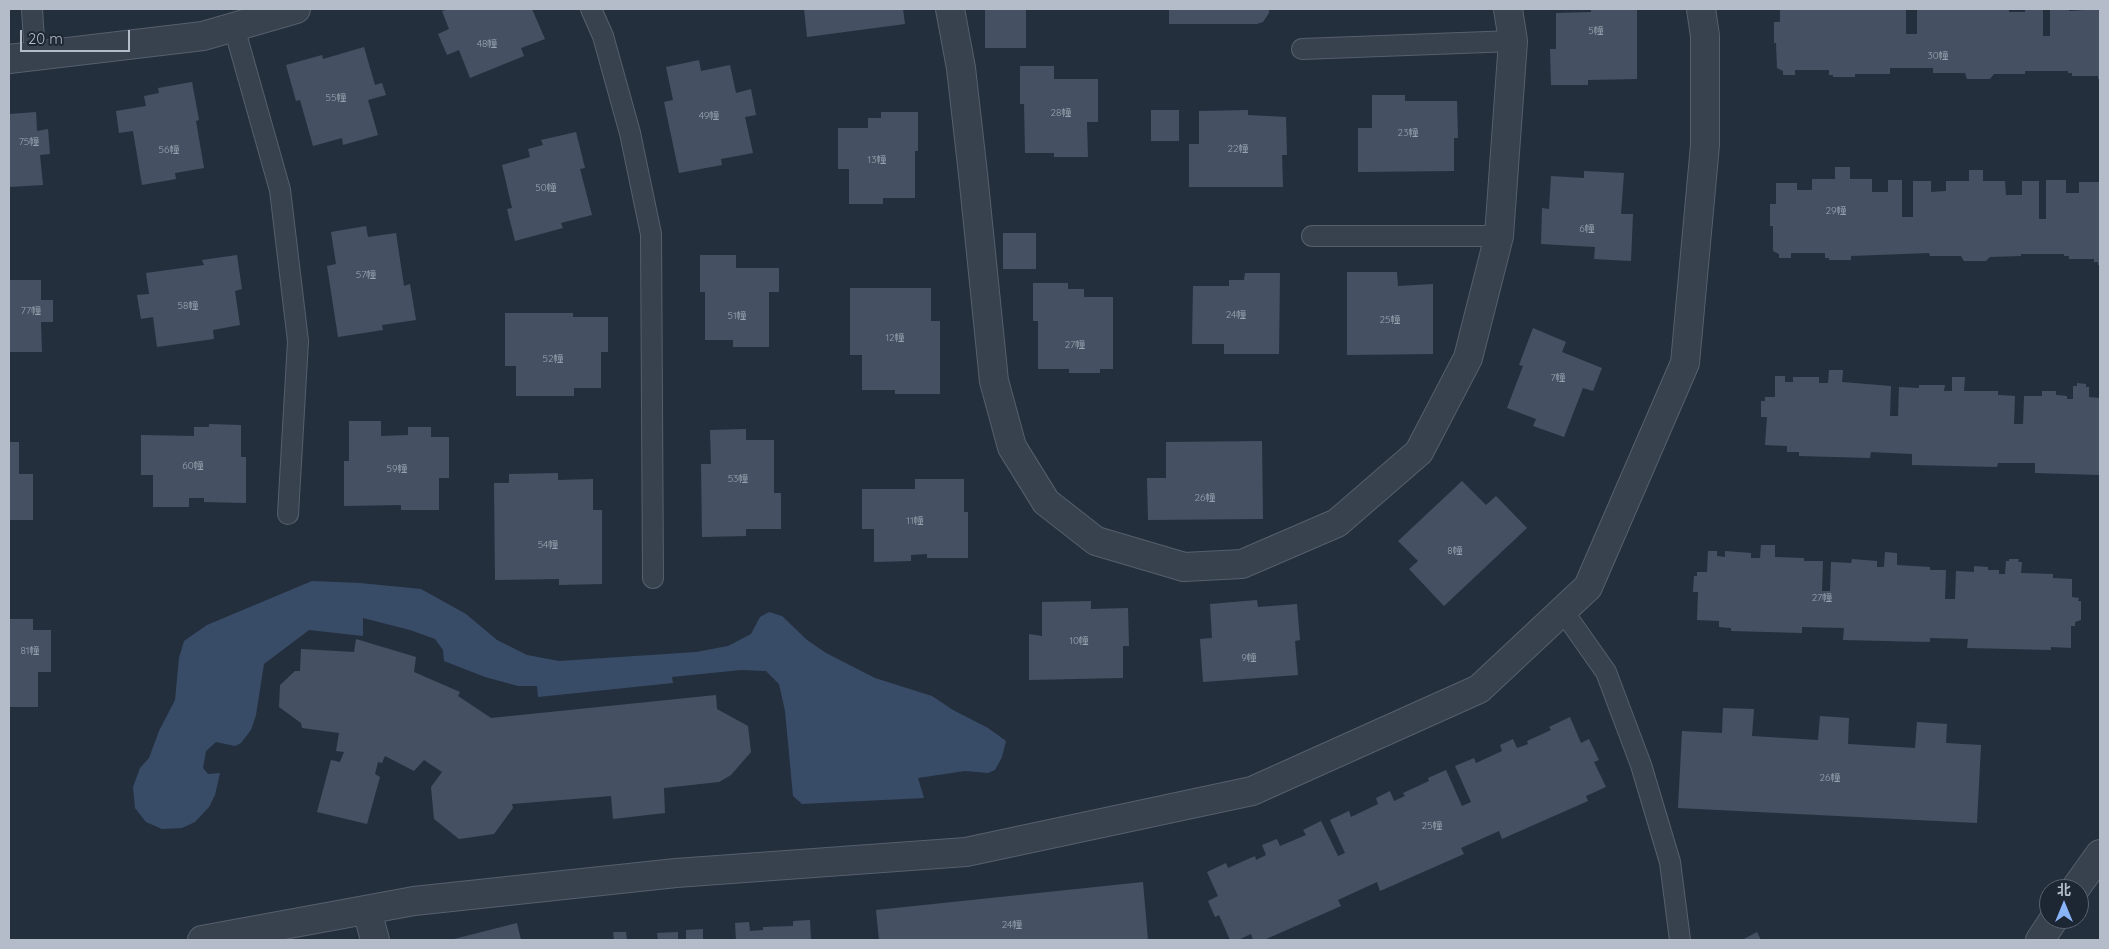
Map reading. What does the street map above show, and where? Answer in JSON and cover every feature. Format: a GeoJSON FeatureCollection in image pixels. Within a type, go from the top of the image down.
{"type":"FeatureCollection","features":[{"type":"Feature","properties":{"kind":"street"},"geometry":{"type":"LineString","coordinates":[[22,57],[203,36],[296,9]]}},
{"type":"Feature","properties":{"kind":"street"},"geometry":{"type":"LineString","coordinates":[[950,9],[961,68],[994,381],[1012,447],[1046,502],[1096,541],[1184,567],[1242,564],[1337,523],[1419,452],[1468,358],[1499,236],[1513,41],[1508,9]]}},
{"type":"Feature","properties":{"kind":"street"},"geometry":{"type":"LineString","coordinates":[[202,940],[305,931],[367,910],[414,901],[676,873],[966,852],[1252,792],[1479,690],[1588,588],[1685,363],[1705,145],[1705,36],[1701,9]]}},
{"type":"Feature","properties":{"kind":"street"},"geometry":{"type":"LineString","coordinates":[[2082,879],[2100,854]]}},
{"type":"Feature","properties":{"kind":"street"},"geometry":{"type":"LineString","coordinates":[[367,910],[375,940]]}},
{"type":"Feature","properties":{"kind":"street"},"geometry":{"type":"LineString","coordinates":[[2040,940],[2047,929]]}},
{"type":"Feature","properties":{"kind":"lane"},"geometry":{"type":"LineString","coordinates":[[22,57],[32,9]]}},
{"type":"Feature","properties":{"kind":"lane"},"geometry":{"type":"LineString","coordinates":[[592,9],[603,36],[630,133],[651,234],[653,578]]}},
{"type":"Feature","properties":{"kind":"lane"},"geometry":{"type":"LineString","coordinates":[[234,27],[280,190],[298,341],[288,514]]}},
{"type":"Feature","properties":{"kind":"lane"},"geometry":{"type":"LineString","coordinates":[[1302,49],[1513,41]]}},
{"type":"Feature","properties":{"kind":"lane"},"geometry":{"type":"LineString","coordinates":[[1312,236],[1499,236]]}},
{"type":"Feature","properties":{"kind":"lane"},"geometry":{"type":"LineString","coordinates":[[1563,611],[1606,672],[1641,765],[1670,862],[1680,940]]}},
{"type":"Feature","properties":{"kind":"water"},"geometry":{"type":"Polygon","coordinates":[[[312,581],[360,583],[421,589],[466,614],[497,640],[527,655],[559,661],[696,652],[728,646],[751,634],[760,617],[769,612],[782,616],[807,640],[826,653],[875,678],[932,696],[953,710],[988,728],[1006,741],[1002,757],[995,770],[988,773],[965,771],[918,778],[924,798],[802,804],[793,796],[785,711],[779,684],[766,671],[741,670],[672,677],[673,683],[538,697],[537,686],[518,686],[485,677],[444,661],[443,650],[435,639],[410,630],[363,618],[363,636],[309,630],[264,664],[256,715],[251,730],[241,743],[235,746],[216,742],[206,751],[203,768],[208,774],[220,773],[215,795],[209,807],[195,822],[182,828],[162,829],[146,822],[135,808],[133,787],[140,768],[149,758],[159,731],[175,700],[179,658],[184,641],[207,625],[312,581]]]}},
{"type":"Feature","properties":{"kind":"building"},"geometry":{"type":"Polygon","coordinates":[[[449,9],[532,9],[545,39],[521,48],[524,56],[470,78],[459,50],[447,55],[438,34],[449,29],[442,11],[449,9]]]}},
{"type":"Feature","properties":{"kind":"building"},"geometry":{"type":"Polygon","coordinates":[[[804,9],[903,9],[905,24],[807,37],[804,9]]]}},
{"type":"Feature","properties":{"kind":"building"},"geometry":{"type":"Polygon","coordinates":[[[1169,9],[1269,9],[1269,13],[1263,22],[1257,24],[1169,24],[1169,9]]]}},
{"type":"Feature","properties":{"kind":"building"},"geometry":{"type":"Polygon","coordinates":[[[1591,9],[1637,9],[1637,79],[1588,80],[1588,85],[1551,85],[1550,49],[1556,49],[1556,13],[1591,12],[1591,9]]]}},
{"type":"Feature","properties":{"kind":"building"},"geometry":{"type":"Polygon","coordinates":[[[1780,9],[1906,9],[1906,34],[1917,34],[1917,9],[2009,9],[2009,12],[2025,12],[2025,9],[2043,9],[2043,36],[2050,36],[2050,9],[2069,9],[2069,11],[2100,9],[2100,79],[2098,79],[2098,76],[2072,76],[2072,73],[2068,73],[2068,71],[2025,71],[2025,74],[1994,74],[1990,79],[1967,79],[1965,73],[1933,73],[1933,68],[1890,68],[1890,74],[1855,74],[1855,77],[1833,77],[1833,75],[1829,75],[1829,70],[1795,70],[1795,75],[1783,75],[1783,71],[1777,68],[1776,43],[1774,43],[1774,22],[1780,22],[1780,9]]]}},
{"type":"Feature","properties":{"kind":"building"},"geometry":{"type":"Polygon","coordinates":[[[985,10],[1026,10],[1026,48],[985,48],[985,10]]]}},
{"type":"Feature","properties":{"kind":"building"},"geometry":{"type":"Polygon","coordinates":[[[364,47],[375,85],[382,83],[386,95],[368,100],[378,135],[343,145],[342,138],[313,146],[300,100],[296,101],[286,65],[322,55],[323,59],[364,47]]]}},
{"type":"Feature","properties":{"kind":"building"},"geometry":{"type":"Polygon","coordinates":[[[699,60],[701,71],[730,65],[736,93],[751,89],[756,115],[745,117],[753,153],[721,159],[722,165],[679,173],[664,102],[673,100],[666,67],[699,60]]]}},
{"type":"Feature","properties":{"kind":"building"},"geometry":{"type":"Polygon","coordinates":[[[1020,66],[1054,66],[1054,79],[1098,79],[1098,122],[1087,122],[1088,157],[1054,157],[1054,153],[1025,153],[1024,104],[1020,104],[1020,66]]]}},
{"type":"Feature","properties":{"kind":"building"},"geometry":{"type":"Polygon","coordinates":[[[192,82],[199,120],[196,121],[204,168],[175,173],[176,179],[142,185],[133,131],[119,133],[116,111],[146,106],[144,96],[159,93],[158,88],[192,82]]]}},
{"type":"Feature","properties":{"kind":"building"},"geometry":{"type":"Polygon","coordinates":[[[1372,95],[1405,95],[1405,101],[1457,101],[1458,138],[1454,138],[1454,171],[1358,172],[1358,128],[1372,128],[1372,95]]]}},
{"type":"Feature","properties":{"kind":"building"},"geometry":{"type":"Polygon","coordinates":[[[1151,110],[1179,110],[1179,141],[1151,141],[1151,110]]]}},
{"type":"Feature","properties":{"kind":"building"},"geometry":{"type":"Polygon","coordinates":[[[1248,110],[1248,115],[1286,117],[1287,155],[1282,155],[1283,187],[1189,187],[1189,144],[1199,144],[1199,111],[1248,110]]]}},
{"type":"Feature","properties":{"kind":"building"},"geometry":{"type":"Polygon","coordinates":[[[36,112],[37,131],[48,129],[50,154],[40,155],[43,185],[9,187],[9,114],[36,112]]]}},
{"type":"Feature","properties":{"kind":"building"},"geometry":{"type":"Polygon","coordinates":[[[881,112],[918,112],[918,151],[915,151],[915,198],[883,198],[883,204],[849,204],[849,169],[838,169],[838,128],[868,128],[868,118],[881,118],[881,112]]]}},
{"type":"Feature","properties":{"kind":"building"},"geometry":{"type":"Polygon","coordinates":[[[576,132],[585,168],[580,169],[592,215],[561,223],[563,228],[515,241],[507,209],[512,208],[502,165],[530,157],[528,149],[543,145],[541,140],[576,132]]]}},
{"type":"Feature","properties":{"kind":"building"},"geometry":{"type":"Polygon","coordinates":[[[1835,167],[1850,167],[1850,179],[1872,179],[1872,192],[1888,192],[1888,180],[1902,180],[1902,217],[1913,217],[1913,181],[1931,181],[1931,192],[1946,191],[1946,181],[1969,181],[1969,170],[1983,170],[1983,181],[2005,181],[2006,195],[2022,195],[2022,181],[2039,181],[2039,219],[2046,219],[2046,180],[2066,180],[2066,193],[2079,193],[2079,182],[2100,182],[2100,265],[2098,265],[2098,262],[2094,262],[2094,259],[2069,259],[2069,256],[2064,256],[2064,254],[2021,254],[2021,256],[1990,257],[1986,261],[1964,261],[1961,256],[1930,256],[1929,253],[1851,256],[1851,260],[1829,260],[1829,258],[1825,258],[1825,253],[1791,253],[1791,258],[1779,258],[1779,254],[1773,251],[1773,226],[1770,226],[1770,204],[1776,204],[1776,183],[1797,183],[1797,190],[1812,190],[1812,179],[1835,179],[1835,167]]]}},
{"type":"Feature","properties":{"kind":"building"},"geometry":{"type":"Polygon","coordinates":[[[1584,171],[1624,173],[1621,214],[1633,214],[1631,261],[1594,259],[1595,247],[1541,244],[1542,208],[1549,209],[1551,176],[1584,178],[1584,171]]]}},
{"type":"Feature","properties":{"kind":"building"},"geometry":{"type":"Polygon","coordinates":[[[366,226],[368,237],[396,233],[404,286],[410,284],[416,320],[382,325],[383,330],[338,337],[327,266],[336,264],[331,232],[366,226]]]}},
{"type":"Feature","properties":{"kind":"building"},"geometry":{"type":"Polygon","coordinates":[[[1003,233],[1036,233],[1036,269],[1003,269],[1003,233]]]}},
{"type":"Feature","properties":{"kind":"building"},"geometry":{"type":"Polygon","coordinates":[[[237,255],[242,289],[235,291],[240,325],[213,330],[214,339],[157,347],[153,317],[141,319],[137,295],[149,294],[146,273],[204,265],[202,260],[237,255]]]}},
{"type":"Feature","properties":{"kind":"building"},"geometry":{"type":"Polygon","coordinates":[[[700,255],[736,255],[736,268],[779,268],[779,292],[769,292],[769,347],[733,347],[733,340],[705,340],[705,292],[700,292],[700,255]]]}},
{"type":"Feature","properties":{"kind":"building"},"geometry":{"type":"Polygon","coordinates":[[[1347,272],[1397,272],[1398,286],[1433,284],[1433,354],[1347,355],[1347,272]]]}},
{"type":"Feature","properties":{"kind":"building"},"geometry":{"type":"Polygon","coordinates":[[[1245,273],[1280,273],[1279,354],[1224,354],[1224,344],[1192,344],[1193,286],[1229,286],[1229,280],[1244,280],[1245,273]]]}},
{"type":"Feature","properties":{"kind":"building"},"geometry":{"type":"Polygon","coordinates":[[[9,280],[41,280],[41,300],[53,300],[53,322],[41,322],[42,352],[9,352],[9,280]]]}},
{"type":"Feature","properties":{"kind":"building"},"geometry":{"type":"Polygon","coordinates":[[[1033,283],[1068,283],[1068,289],[1084,289],[1084,297],[1113,297],[1113,369],[1100,369],[1100,373],[1069,373],[1069,369],[1038,369],[1038,321],[1033,321],[1033,283]]]}},
{"type":"Feature","properties":{"kind":"building"},"geometry":{"type":"Polygon","coordinates":[[[850,288],[931,288],[931,321],[940,321],[940,394],[895,394],[895,390],[862,390],[862,355],[850,355],[850,288]]]}},
{"type":"Feature","properties":{"kind":"building"},"geometry":{"type":"Polygon","coordinates":[[[505,313],[573,313],[573,317],[608,317],[608,352],[601,352],[601,388],[574,388],[574,396],[516,396],[516,366],[505,366],[505,313]]]}},
{"type":"Feature","properties":{"kind":"building"},"geometry":{"type":"Polygon","coordinates":[[[1533,328],[1566,342],[1562,352],[1602,368],[1593,391],[1583,388],[1564,437],[1533,426],[1536,419],[1507,408],[1523,366],[1519,365],[1533,328]]]}},
{"type":"Feature","properties":{"kind":"building"},"geometry":{"type":"Polygon","coordinates":[[[1829,370],[1843,370],[1842,382],[1891,386],[1890,416],[1898,416],[1899,387],[1919,388],[1919,385],[1945,385],[1944,391],[1952,391],[1952,377],[1965,377],[1964,391],[1998,391],[1998,395],[2015,396],[2014,424],[2023,424],[2024,396],[2042,396],[2042,391],[2056,391],[2056,395],[2067,396],[2067,399],[2073,399],[2073,386],[2077,386],[2077,383],[2086,384],[2086,387],[2089,387],[2089,397],[2100,398],[2100,475],[2035,473],[2035,463],[1998,463],[1997,467],[1912,465],[1912,454],[1871,452],[1870,458],[1799,456],[1799,452],[1787,452],[1787,446],[1765,445],[1767,417],[1761,417],[1761,401],[1765,401],[1765,397],[1775,397],[1775,376],[1785,376],[1785,382],[1793,382],[1793,377],[1819,377],[1819,383],[1828,383],[1829,370]]]}},
{"type":"Feature","properties":{"kind":"building"},"geometry":{"type":"Polygon","coordinates":[[[349,421],[381,421],[381,436],[408,435],[408,427],[431,427],[431,437],[449,437],[449,478],[439,478],[439,510],[401,510],[401,505],[344,506],[344,461],[349,461],[349,421]]]}},
{"type":"Feature","properties":{"kind":"building"},"geometry":{"type":"Polygon","coordinates":[[[209,424],[241,425],[241,457],[246,457],[246,503],[204,502],[204,498],[189,498],[189,507],[153,507],[153,475],[141,475],[141,435],[194,436],[194,427],[209,427],[209,424]]]}},
{"type":"Feature","properties":{"kind":"building"},"geometry":{"type":"Polygon","coordinates":[[[746,429],[746,440],[774,440],[774,493],[781,493],[781,529],[746,529],[746,536],[702,537],[701,464],[711,464],[710,430],[746,429]]]}},
{"type":"Feature","properties":{"kind":"building"},"geometry":{"type":"Polygon","coordinates":[[[1262,441],[1263,519],[1148,520],[1147,478],[1166,478],[1166,442],[1262,441]]]}},
{"type":"Feature","properties":{"kind":"building"},"geometry":{"type":"Polygon","coordinates":[[[9,442],[19,442],[19,474],[33,474],[33,520],[9,520],[9,442]]]}},
{"type":"Feature","properties":{"kind":"building"},"geometry":{"type":"Polygon","coordinates":[[[558,473],[558,480],[593,479],[593,510],[602,510],[602,584],[559,585],[559,579],[495,580],[494,483],[509,483],[509,474],[558,473]]]}},
{"type":"Feature","properties":{"kind":"building"},"geometry":{"type":"Polygon","coordinates":[[[915,479],[964,479],[964,512],[968,512],[968,558],[927,558],[927,554],[911,555],[911,561],[874,562],[874,529],[862,529],[862,489],[915,489],[915,479]]]}},
{"type":"Feature","properties":{"kind":"building"},"geometry":{"type":"Polygon","coordinates":[[[1462,481],[1486,505],[1496,496],[1527,528],[1444,606],[1409,569],[1418,561],[1398,541],[1462,481]]]}},
{"type":"Feature","properties":{"kind":"building"},"geometry":{"type":"Polygon","coordinates":[[[1761,545],[1775,545],[1775,557],[1804,558],[1804,561],[1823,561],[1822,591],[1830,591],[1831,562],[1851,563],[1852,559],[1877,561],[1877,567],[1884,567],[1885,552],[1897,553],[1897,565],[1930,567],[1930,570],[1946,570],[1945,599],[1955,599],[1956,571],[1974,572],[1974,566],[1988,567],[1988,570],[1999,570],[1999,574],[2005,574],[2006,561],[2009,561],[2009,559],[2019,559],[2018,562],[2022,562],[2021,573],[2053,574],[2053,578],[2072,579],[2072,597],[2079,598],[2078,601],[2081,601],[2081,620],[2075,622],[2075,626],[2071,626],[2071,648],[2051,647],[2051,650],[1967,648],[1968,639],[1930,638],[1930,642],[1843,640],[1844,628],[1802,627],[1802,633],[1731,631],[1731,628],[1719,627],[1719,621],[1697,620],[1698,592],[1693,592],[1694,576],[1697,576],[1697,572],[1707,572],[1708,551],[1717,551],[1717,556],[1725,557],[1725,551],[1751,553],[1751,558],[1760,558],[1761,545]]]}},
{"type":"Feature","properties":{"kind":"building"},"geometry":{"type":"Polygon","coordinates":[[[1257,600],[1258,607],[1297,604],[1300,640],[1295,641],[1298,675],[1203,682],[1200,639],[1212,638],[1210,604],[1257,600]]]}},
{"type":"Feature","properties":{"kind":"building"},"geometry":{"type":"Polygon","coordinates":[[[1091,601],[1091,609],[1128,608],[1129,646],[1123,646],[1123,678],[1029,680],[1029,634],[1042,636],[1042,602],[1091,601]]]}},
{"type":"Feature","properties":{"kind":"building"},"geometry":{"type":"Polygon","coordinates":[[[9,619],[33,619],[33,630],[51,630],[51,672],[38,672],[38,707],[9,707],[9,619]]]}},
{"type":"Feature","properties":{"kind":"building"},"geometry":{"type":"Polygon","coordinates":[[[356,639],[416,657],[414,672],[460,692],[458,696],[491,718],[716,695],[717,709],[748,726],[751,752],[731,775],[719,782],[664,788],[665,813],[613,819],[611,796],[512,804],[513,808],[494,834],[459,839],[434,819],[431,787],[442,772],[424,760],[414,771],[385,756],[382,763],[378,762],[375,774],[380,777],[367,824],[317,812],[331,760],[340,762],[344,752],[336,751],[339,733],[302,728],[301,723],[279,707],[280,685],[295,671],[300,671],[301,649],[354,652],[356,639]]]}},
{"type":"Feature","properties":{"kind":"building"},"geometry":{"type":"Polygon","coordinates":[[[1723,708],[1754,709],[1752,736],[1818,740],[1820,716],[1849,718],[1848,744],[1915,748],[1917,722],[1947,724],[1946,743],[1981,745],[1977,823],[1678,808],[1682,731],[1722,733],[1723,708]]]}},
{"type":"Feature","properties":{"kind":"building"},"geometry":{"type":"Polygon","coordinates":[[[1570,717],[1581,743],[1589,739],[1599,760],[1594,762],[1606,787],[1586,796],[1588,801],[1502,839],[1499,831],[1461,848],[1464,854],[1380,891],[1377,882],[1338,900],[1341,906],[1264,940],[1253,940],[1251,934],[1238,940],[1230,940],[1219,915],[1215,917],[1208,901],[1218,896],[1207,872],[1226,863],[1228,868],[1255,856],[1256,860],[1266,855],[1262,845],[1277,839],[1280,846],[1306,835],[1303,830],[1321,821],[1338,856],[1345,853],[1330,820],[1349,811],[1351,817],[1378,804],[1376,798],[1390,791],[1394,801],[1405,796],[1403,793],[1429,781],[1428,778],[1446,770],[1462,806],[1471,802],[1455,766],[1474,758],[1476,763],[1502,751],[1500,745],[1513,739],[1517,748],[1528,744],[1527,741],[1551,730],[1549,727],[1570,717]]]}},
{"type":"Feature","properties":{"kind":"building"},"geometry":{"type":"Polygon","coordinates":[[[1143,882],[1148,940],[879,940],[876,910],[1143,882]]]}},
{"type":"Feature","properties":{"kind":"building"},"geometry":{"type":"Polygon","coordinates":[[[810,920],[811,940],[736,940],[735,923],[749,922],[750,931],[763,930],[763,927],[793,926],[793,921],[810,920]]]}},
{"type":"Feature","properties":{"kind":"building"},"geometry":{"type":"Polygon","coordinates":[[[517,923],[521,940],[450,940],[517,923]]]}},
{"type":"Feature","properties":{"kind":"building"},"geometry":{"type":"Polygon","coordinates":[[[703,929],[703,940],[686,940],[686,930],[703,929]]]}},
{"type":"Feature","properties":{"kind":"building"},"geometry":{"type":"Polygon","coordinates":[[[613,932],[626,932],[627,940],[614,940],[613,932]]]}},
{"type":"Feature","properties":{"kind":"building"},"geometry":{"type":"Polygon","coordinates":[[[678,932],[678,940],[658,940],[657,933],[678,932]]]}},
{"type":"Feature","properties":{"kind":"building"},"geometry":{"type":"Polygon","coordinates":[[[1757,932],[1761,940],[1742,940],[1757,932]]]}}]}
